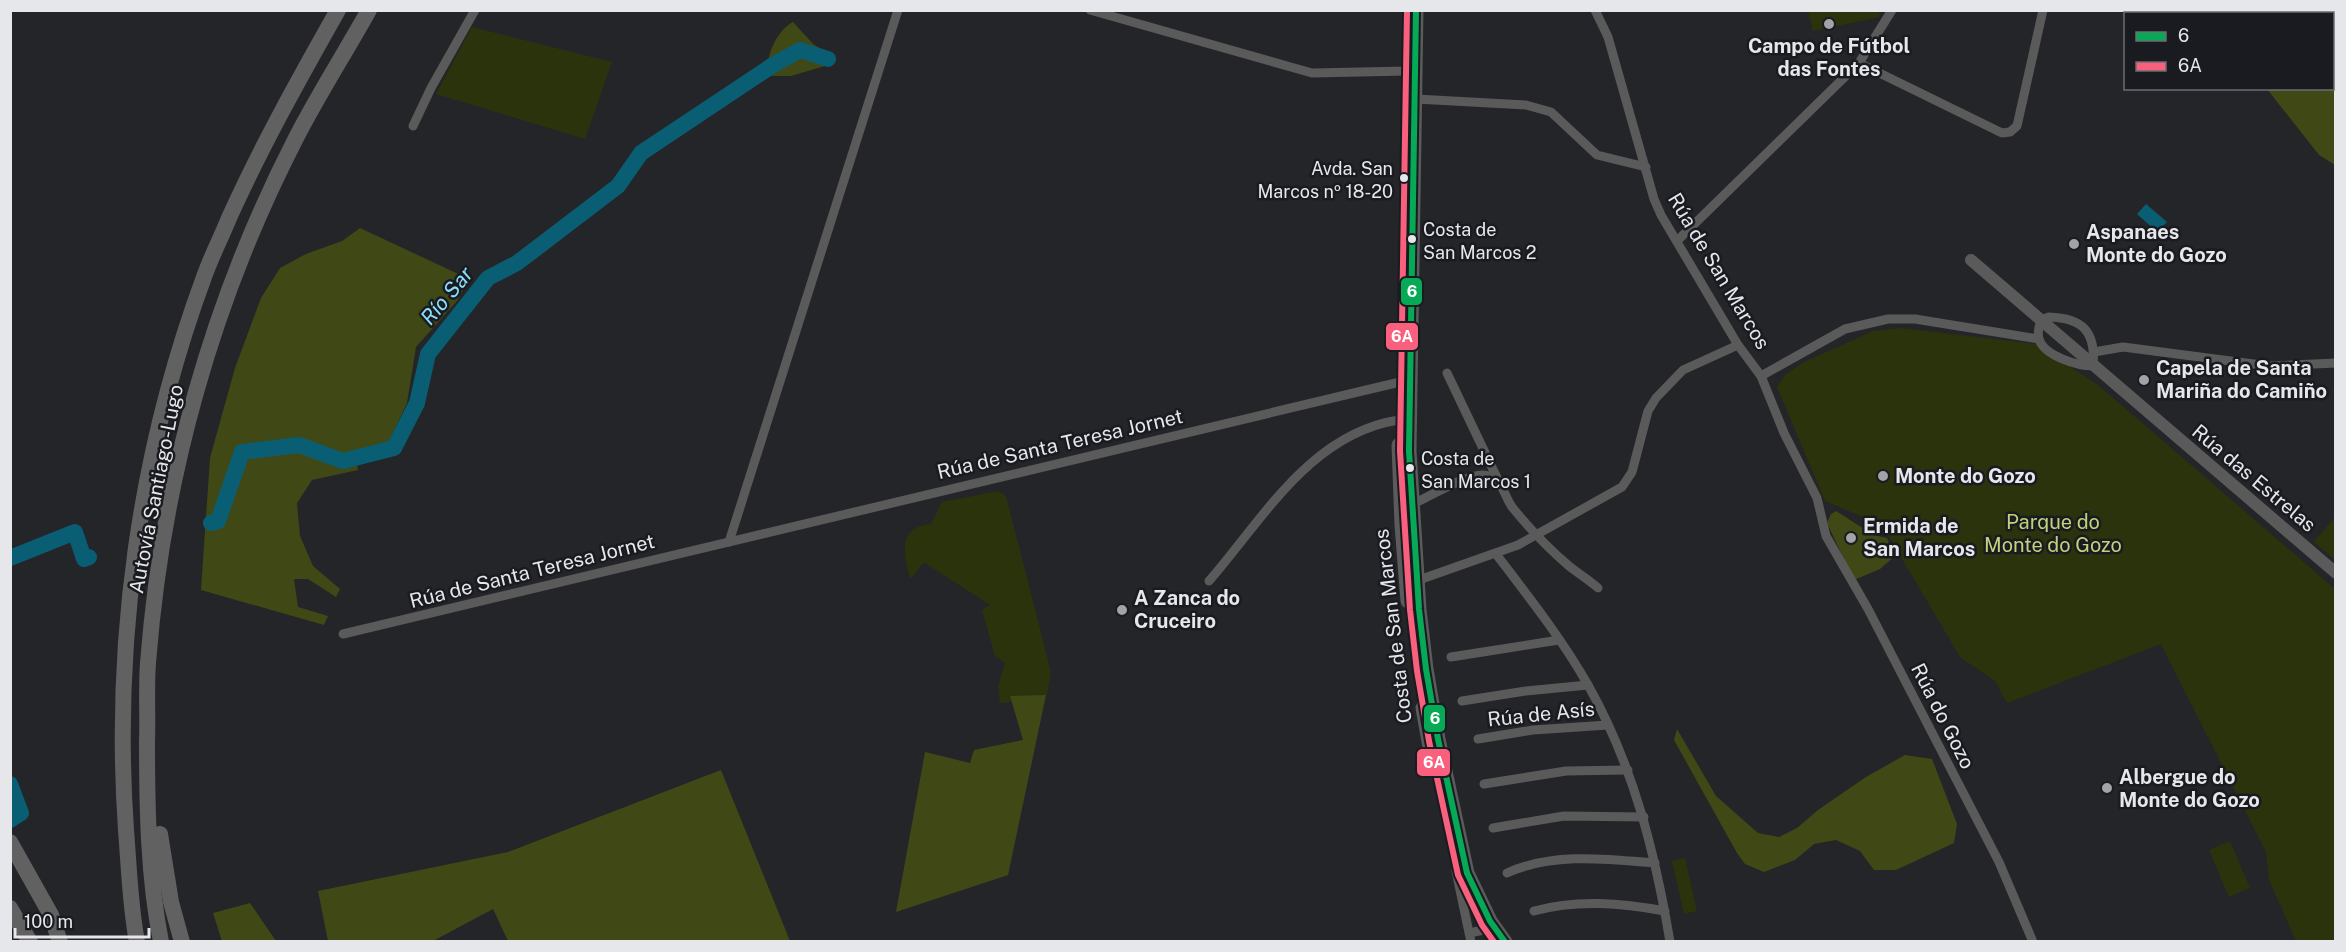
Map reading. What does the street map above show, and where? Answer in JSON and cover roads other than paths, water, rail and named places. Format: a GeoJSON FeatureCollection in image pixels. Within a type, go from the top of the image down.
{"type":"FeatureCollection","features":[{"type":"Feature","properties":{"kind":"highway","name":"Autovía Santiago-Lugo"},"geometry":{"type":"LineString","coordinates":[[137,942],[122,764],[124,664],[130,585],[158,428],[204,275],[270,130],[338,10]]}},
{"type":"Feature","properties":{"kind":"highway","name":"Autovía Santiago-Lugo"},"geometry":{"type":"LineString","coordinates":[[161,942],[150,846],[147,765],[148,664],[160,570],[184,433],[217,322],[264,206],[296,137],[369,10]]}},
{"type":"Feature","properties":{"kind":"highway"},"geometry":{"type":"LineString","coordinates":[[160,570],[162,609],[156,722],[156,798],[162,853],[171,902],[182,942]]}},
{"type":"Feature","properties":{"kind":"highway"},"geometry":{"type":"LineString","coordinates":[[10,842],[51,915],[58,942]]}},
{"type":"Feature","properties":{"kind":"highway"},"geometry":{"type":"LineString","coordinates":[[10,861],[58,942]]}},
{"type":"Feature","properties":{"kind":"highway"},"geometry":{"type":"LineString","coordinates":[[10,908],[30,942]]}},
{"type":"Feature","properties":{"kind":"highway"},"geometry":{"type":"LineString","coordinates":[[10,933],[19,942]]}},
{"type":"Feature","properties":{"kind":"main road"},"geometry":{"type":"LineString","coordinates":[[1411,10],[1399,420],[1410,576],[1420,574]]}},
{"type":"Feature","properties":{"kind":"main road"},"geometry":{"type":"LineString","coordinates":[[1405,511],[1409,451],[1416,10]]}},
{"type":"Feature","properties":{"kind":"main road"},"geometry":{"type":"LineString","coordinates":[[1408,71],[1412,67],[1412,58],[1416,50]]}},
{"type":"Feature","properties":{"kind":"main road"},"geometry":{"type":"LineString","coordinates":[[1408,71],[1412,78],[1412,88],[1416,99]]}},
{"type":"Feature","properties":{"kind":"main road"},"geometry":{"type":"LineString","coordinates":[[1400,382],[1404,376],[1406,315],[1411,286]]}},
{"type":"Feature","properties":{"kind":"main road"},"geometry":{"type":"LineString","coordinates":[[1400,382],[1404,391],[1404,434],[1409,451]]}},
{"type":"Feature","properties":{"kind":"main road","name":"Costa de San Marcos"},"geometry":{"type":"LineString","coordinates":[[1405,511],[1412,642],[1427,735],[1461,872],[1483,931]]}},
{"type":"Feature","properties":{"kind":"main road"},"geometry":{"type":"LineString","coordinates":[[1412,642],[1414,618],[1412,589],[1420,574]]}},
{"type":"Feature","properties":{"kind":"main road","name":"Costa de San Marcos"},"geometry":{"type":"LineString","coordinates":[[1420,574],[1419,609],[1426,669],[1461,872],[1490,921],[1483,931]]}},
{"type":"Feature","properties":{"kind":"street"},"geometry":{"type":"LineString","coordinates":[[413,126],[431,88],[475,10]]}},
{"type":"Feature","properties":{"kind":"street"},"geometry":{"type":"LineString","coordinates":[[729,542],[898,10]]}},
{"type":"Feature","properties":{"kind":"street"},"geometry":{"type":"LineString","coordinates":[[1090,10],[1312,73],[1408,71]]}},
{"type":"Feature","properties":{"kind":"street","name":"Rúa de San Marcos"},"geometry":{"type":"LineString","coordinates":[[1595,10],[1608,38],[1661,215],[1738,345],[1761,376],[1784,433],[1817,498],[1819,508]]}},
{"type":"Feature","properties":{"kind":"street"},"geometry":{"type":"LineString","coordinates":[[1677,241],[1859,63],[1892,10]]}},
{"type":"Feature","properties":{"kind":"street"},"geometry":{"type":"LineString","coordinates":[[1859,63],[2002,133],[2010,132],[2017,126],[2043,10]]}},
{"type":"Feature","properties":{"kind":"street"},"geometry":{"type":"LineString","coordinates":[[1416,99],[1526,105],[1551,112],[1597,155],[1646,167]]}},
{"type":"Feature","properties":{"kind":"street","name":"Rúa das Estrelas"},"geometry":{"type":"LineString","coordinates":[[1971,260],[2336,573]]}},
{"type":"Feature","properties":{"kind":"street"},"geometry":{"type":"LineString","coordinates":[[1761,376],[1845,329],[1888,319],[1915,319],[2039,339],[2041,320],[2060,318],[2078,323],[2086,330],[2092,341],[2093,366]]}},
{"type":"Feature","properties":{"kind":"street","name":"Rúa das Estrelas"},"geometry":{"type":"LineString","coordinates":[[2039,339],[2042,345],[2064,359],[2084,366],[2093,366]]}},
{"type":"Feature","properties":{"kind":"street"},"geometry":{"type":"LineString","coordinates":[[1420,574],[1496,554],[1622,487],[1632,472],[1648,411],[1656,398],[1683,370],[1738,345]]}},
{"type":"Feature","properties":{"kind":"street"},"geometry":{"type":"LineString","coordinates":[[2094,352],[2123,347],[2269,366],[2336,363]]}},
{"type":"Feature","properties":{"kind":"street"},"geometry":{"type":"LineString","coordinates":[[1447,373],[1510,503],[1535,534],[1598,588]]}},
{"type":"Feature","properties":{"kind":"street","name":"Rúa de Santa Teresa Jornet"},"geometry":{"type":"LineString","coordinates":[[343,634],[1400,382]]}},
{"type":"Feature","properties":{"kind":"street"},"geometry":{"type":"LineString","coordinates":[[1209,581],[1287,485],[1318,458],[1350,435],[1378,423],[1399,420]]}},
{"type":"Feature","properties":{"kind":"street"},"geometry":{"type":"LineString","coordinates":[[1405,511],[1476,476],[1491,477],[1499,482]]}},
{"type":"Feature","properties":{"kind":"street","name":"Rúa do Gozo"},"geometry":{"type":"LineString","coordinates":[[1819,508],[1826,536],[1868,609],[1993,852],[2033,942]]}},
{"type":"Feature","properties":{"kind":"street"},"geometry":{"type":"LineString","coordinates":[[1496,554],[1588,685],[1608,725],[1628,770],[1644,817],[1671,942]]}},
{"type":"Feature","properties":{"kind":"street"},"geometry":{"type":"LineString","coordinates":[[1450,657],[1558,640]]}},
{"type":"Feature","properties":{"kind":"street"},"geometry":{"type":"LineString","coordinates":[[1462,701],[1526,691],[1588,685]]}},
{"type":"Feature","properties":{"kind":"street","name":"Rúa de Asís"},"geometry":{"type":"LineString","coordinates":[[1478,739],[1533,730],[1608,725]]}},
{"type":"Feature","properties":{"kind":"street"},"geometry":{"type":"LineString","coordinates":[[1485,784],[1566,771],[1628,770]]}},
{"type":"Feature","properties":{"kind":"street"},"geometry":{"type":"LineString","coordinates":[[1493,828],[1564,816],[1644,817]]}},
{"type":"Feature","properties":{"kind":"street"},"geometry":{"type":"LineString","coordinates":[[1507,873],[1546,863],[1572,860],[1622,860],[1655,863]]}},
{"type":"Feature","properties":{"kind":"street"},"geometry":{"type":"LineString","coordinates":[[1534,911],[1566,905],[1600,903],[1665,911]]}},
{"type":"Feature","properties":{"kind":"water"},"geometry":{"type":"Polygon","coordinates":[[[2146,204],[2167,222],[2157,232],[2137,214],[2146,204]]]}},
{"type":"Feature","properties":{"kind":"waterway","name":"Río Sar"},"geometry":{"type":"LineString","coordinates":[[211,523],[218,521],[242,452],[299,445],[343,461],[394,448],[417,403],[428,354],[488,278],[517,263],[618,186],[641,153],[773,65],[800,50],[828,59]]}},
{"type":"Feature","properties":{"kind":"waterway","name":"Río Sar"},"geometry":{"type":"LineString","coordinates":[[10,558],[75,532],[84,559],[89,557]]}},
{"type":"Feature","properties":{"kind":"waterway","name":"Río Sar"},"geometry":{"type":"LineString","coordinates":[[10,784],[21,813],[10,820]]}},
{"type":"Feature","properties":{"kind":"place","name":"Campo de Fútbol das Fontes"},"geometry":{"type":"Point","coordinates":[1829,24]}},
{"type":"Feature","properties":{"kind":"place","name":"Avda. San Marcos nº 18-20"},"geometry":{"type":"Point","coordinates":[1404,178]}},
{"type":"Feature","properties":{"kind":"place","name":"Costa de San Marcos 2"},"geometry":{"type":"Point","coordinates":[1412,239]}},
{"type":"Feature","properties":{"kind":"place","name":"Aspanaes Monte do Gozo"},"geometry":{"type":"Point","coordinates":[2074,244]}},
{"type":"Feature","properties":{"kind":"place","name":"Capela de Santa Mariña do Camiño"},"geometry":{"type":"Point","coordinates":[2144,380]}},
{"type":"Feature","properties":{"kind":"place","name":"Costa de San Marcos 1"},"geometry":{"type":"Point","coordinates":[1410,468]}},
{"type":"Feature","properties":{"kind":"place","name":"Monte do Gozo"},"geometry":{"type":"Point","coordinates":[1883,476]}},
{"type":"Feature","properties":{"kind":"place","name":"Ermida de San Marcos"},"geometry":{"type":"Point","coordinates":[1851,538]}},
{"type":"Feature","properties":{"kind":"place","name":"A Zanca do Cruceiro"},"geometry":{"type":"Point","coordinates":[1122,610]}},
{"type":"Feature","properties":{"kind":"place","name":"Albergue do Monte do Gozo"},"geometry":{"type":"Point","coordinates":[2107,788]}},
{"type":"Feature","properties":{"kind":"park label","name":"Parque do Monte do Gozo"},"geometry":{"type":"Point","coordinates":[2053,534]}}]}
